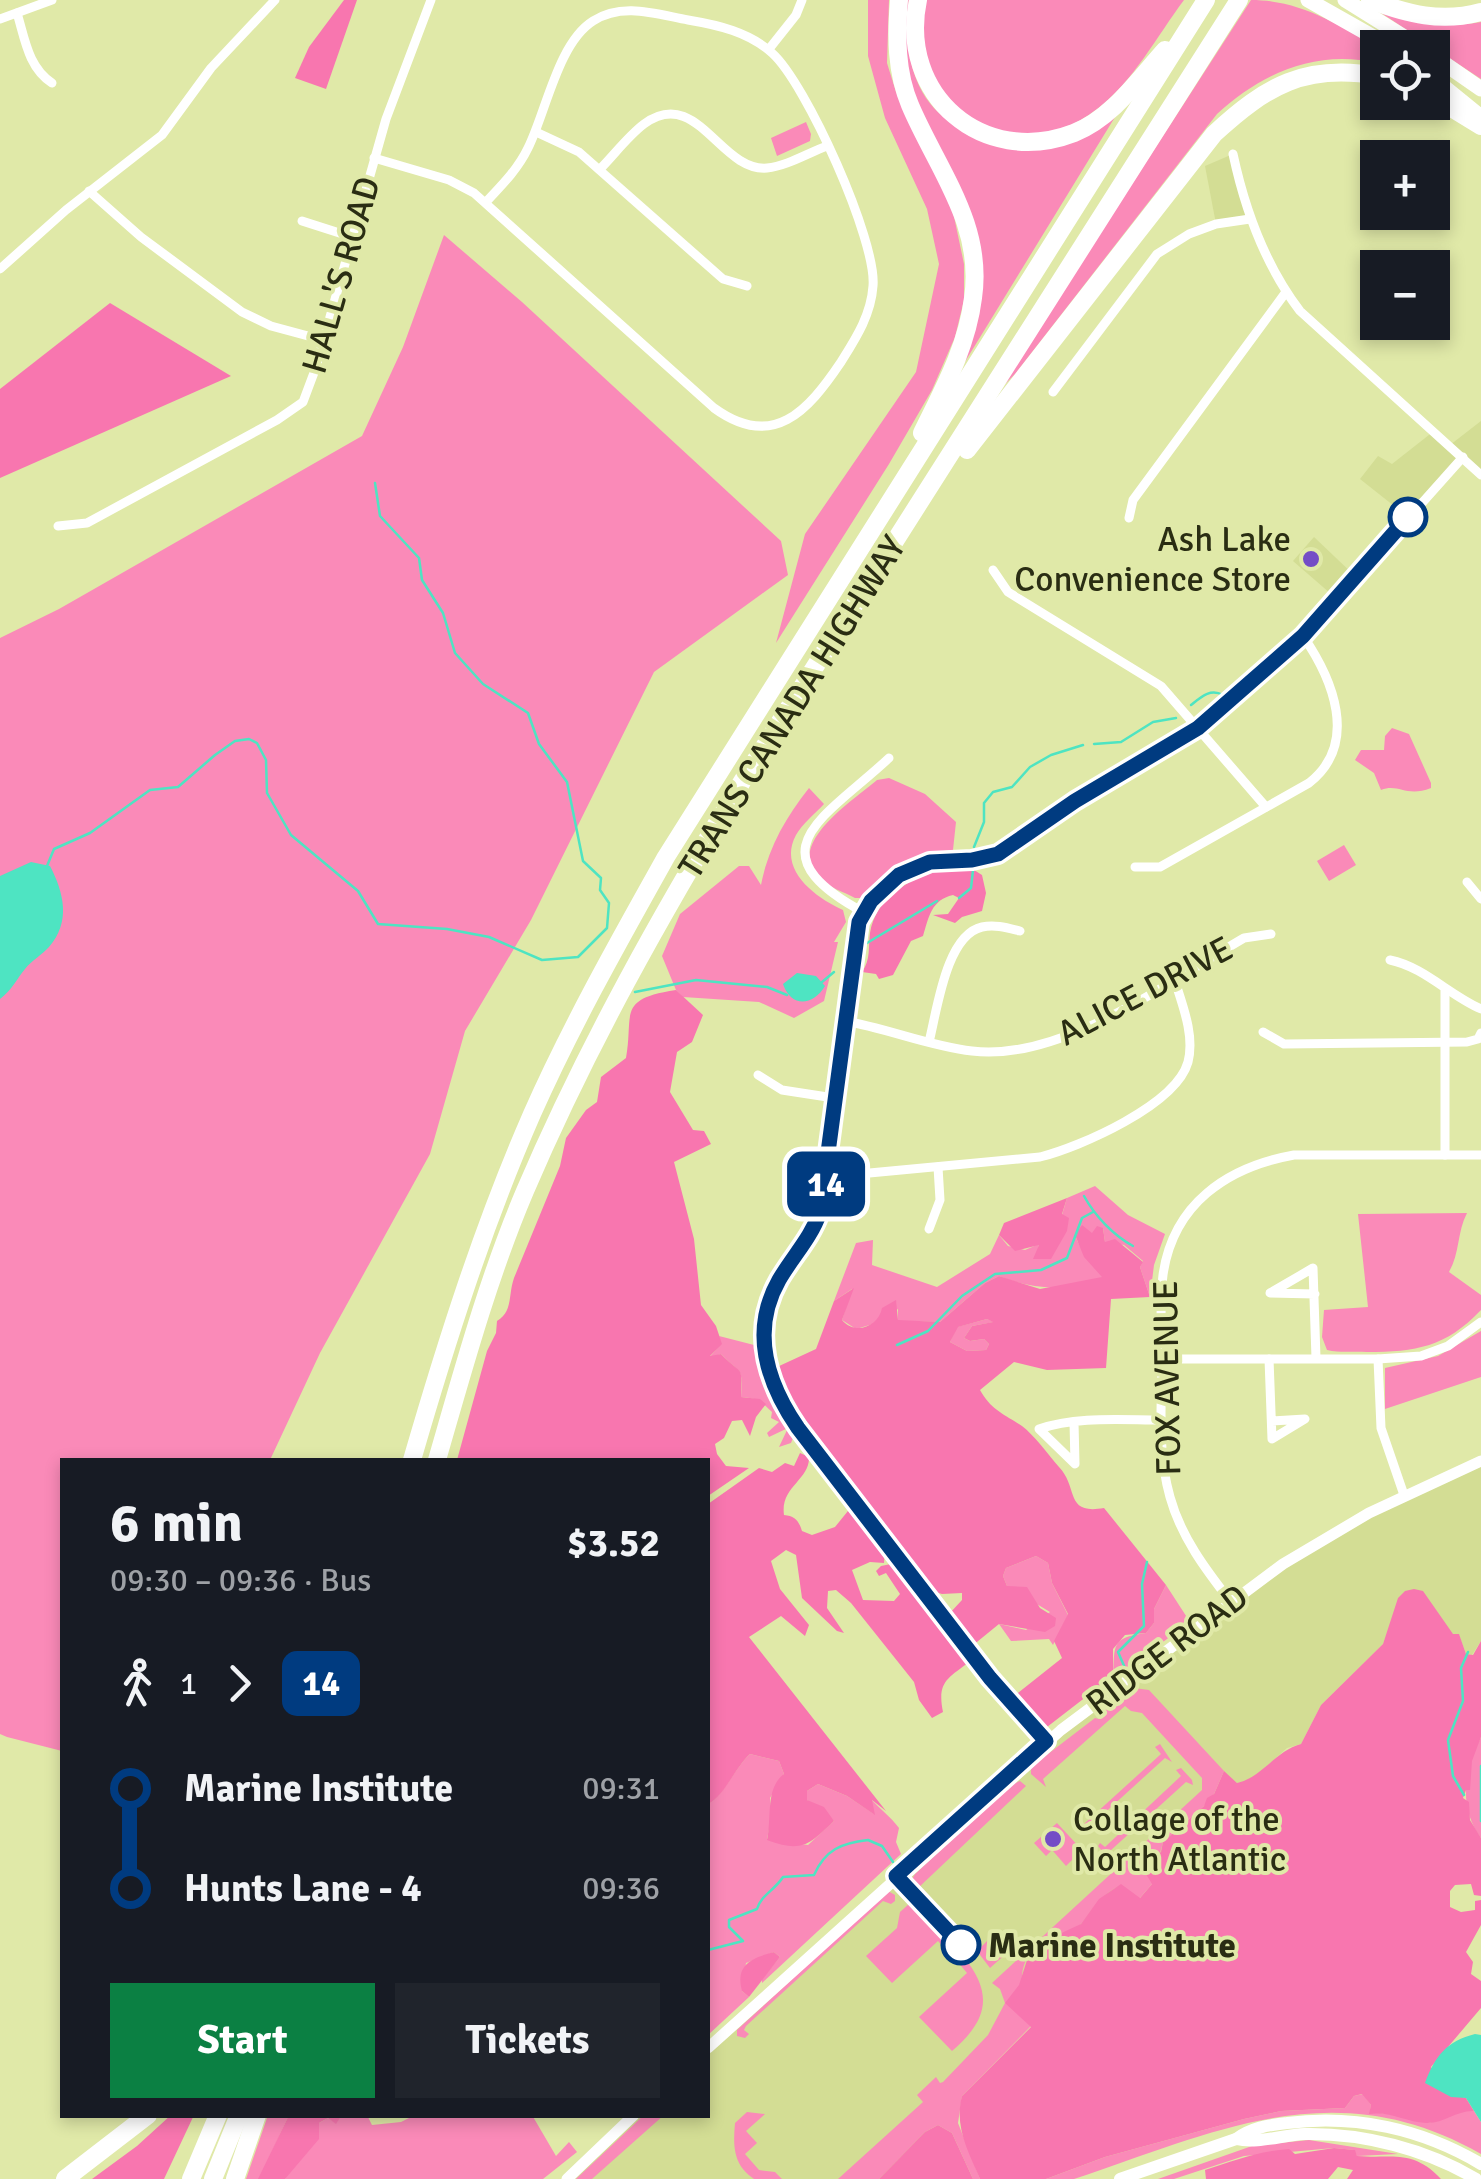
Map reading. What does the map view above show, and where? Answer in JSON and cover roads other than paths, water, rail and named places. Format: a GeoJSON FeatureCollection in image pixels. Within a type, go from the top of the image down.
{"type":"FeatureCollection","features":[{"type":"Feature","properties":{"kind":"highway"},"geometry":{"type":"LineString","coordinates":[[876,524],[948,379],[966,333],[974,295],[969,227],[909,103],[900,68],[896,38],[899,0]]}},
{"type":"Feature","properties":{"kind":"highway"},"geometry":{"type":"LineString","coordinates":[[918,0],[914,32],[918,60],[946,110],[994,139],[1021,143],[1046,142],[1097,122],[1202,6]]}},
{"type":"Feature","properties":{"kind":"highway","name":"TRANS CANADA HIGHWAY"},"geometry":{"type":"LineString","coordinates":[[439,1458],[489,1288],[523,1195],[576,1078],[675,891],[1239,0]]}},
{"type":"Feature","properties":{"kind":"highway"},"geometry":{"type":"LineString","coordinates":[[1370,0],[1408,14],[1434,18],[1481,12]]}},
{"type":"Feature","properties":{"kind":"highway","name":"TRANS CANADA HIGHWAY"},"geometry":{"type":"LineString","coordinates":[[413,1458],[477,1249],[533,1113],[598,980],[666,857],[1202,6]]}},
{"type":"Feature","properties":{"kind":"highway"},"geometry":{"type":"LineString","coordinates":[[899,537],[1214,134],[1273,86],[1300,76],[1333,72],[1360,74]]}},
{"type":"Feature","properties":{"kind":"highway"},"geometry":{"type":"LineString","coordinates":[[1450,107],[1481,126]]}},
{"type":"Feature","properties":{"kind":"highway"},"geometry":{"type":"LineString","coordinates":[[65,2179],[144,2118]]}},
{"type":"Feature","properties":{"kind":"highway"},"geometry":{"type":"LineString","coordinates":[[191,2179],[217,2118]]}},
{"type":"Feature","properties":{"kind":"highway"},"geometry":{"type":"LineString","coordinates":[[213,2179],[238,2118]]}},
{"type":"Feature","properties":{"kind":"highway"},"geometry":{"type":"LineString","coordinates":[[235,2179],[256,2118]]}},
{"type":"Feature","properties":{"kind":"main road"},"geometry":{"type":"LineString","coordinates":[[1308,0],[1361,30]]}},
{"type":"Feature","properties":{"kind":"main road"},"geometry":{"type":"LineString","coordinates":[[1345,0],[1393,30]]}},
{"type":"Feature","properties":{"kind":"main road"},"geometry":{"type":"LineString","coordinates":[[1450,67],[1481,89]]}},
{"type":"Feature","properties":{"kind":"main road"},"geometry":{"type":"LineString","coordinates":[[1450,92],[1481,118]]}},
{"type":"Feature","properties":{"kind":"main road"},"geometry":{"type":"LineString","coordinates":[[1120,2179],[1236,2139],[1247,2131],[1311,2120],[1385,2126],[1435,2141],[1481,2164]]}},
{"type":"Feature","properties":{"kind":"main road"},"geometry":{"type":"LineString","coordinates":[[1236,2139],[1249,2142],[1305,2134],[1358,2139],[1423,2154],[1476,2179]]}},
{"type":"Feature","properties":{"kind":"street"},"geometry":{"type":"LineString","coordinates":[[0,19],[52,0]]}},
{"type":"Feature","properties":{"kind":"street"},"geometry":{"type":"LineString","coordinates":[[0,269],[89,191],[162,135],[210,68],[274,0]]}},
{"type":"Feature","properties":{"kind":"street","name":"HALL'S ROAD"},"geometry":{"type":"LineString","coordinates":[[58,526],[87,523],[296,409],[307,394],[374,158],[430,0]]}},
{"type":"Feature","properties":{"kind":"street"},"geometry":{"type":"LineString","coordinates":[[769,50],[796,15],[802,0]]}},
{"type":"Feature","properties":{"kind":"street"},"geometry":{"type":"LineString","coordinates":[[374,158],[449,180],[486,202],[714,408],[736,422],[768,426],[795,416],[811,402],[857,337],[869,309],[873,286],[871,251],[799,84],[769,50],[723,27],[636,10],[610,13],[585,26],[574,40],[536,132],[515,170],[486,202]]}},
{"type":"Feature","properties":{"kind":"street"},"geometry":{"type":"LineString","coordinates":[[17,13],[36,70],[52,82]]}},
{"type":"Feature","properties":{"kind":"street"},"geometry":{"type":"LineString","coordinates":[[600,169],[642,125],[665,115],[688,118],[734,157],[759,168],[781,165],[827,146]]}},
{"type":"Feature","properties":{"kind":"street"},"geometry":{"type":"LineString","coordinates":[[536,132],[573,148],[723,279],[747,286]]}},
{"type":"Feature","properties":{"kind":"street"},"geometry":{"type":"LineString","coordinates":[[1233,154],[1250,218],[1286,292],[1315,326],[1481,475]]}},
{"type":"Feature","properties":{"kind":"street"},"geometry":{"type":"LineString","coordinates":[[89,191],[141,237],[242,312],[271,326],[323,340]]}},
{"type":"Feature","properties":{"kind":"street"},"geometry":{"type":"LineString","coordinates":[[1053,392],[1157,254],[1189,234],[1250,218]]}},
{"type":"Feature","properties":{"kind":"street"},"geometry":{"type":"LineString","coordinates":[[302,222],[352,236]]}},
{"type":"Feature","properties":{"kind":"street"},"geometry":{"type":"LineString","coordinates":[[1130,518],[1133,500],[1286,292]]}},
{"type":"Feature","properties":{"kind":"street"},"geometry":{"type":"LineString","coordinates":[[1046,1741],[990,1678],[822,1460],[772,1383],[764,1346],[768,1304],[780,1278],[816,1226],[827,1177],[844,1021],[863,912],[889,882],[920,864],[998,854],[1075,801],[1198,728],[1303,636],[1463,458]]}},
{"type":"Feature","properties":{"kind":"street"},"geometry":{"type":"LineString","coordinates":[[993,570],[1008,592],[1161,686],[1266,807]]}},
{"type":"Feature","properties":{"kind":"street"},"geometry":{"type":"LineString","coordinates":[[1135,867],[1160,867],[1316,778],[1329,758],[1338,719],[1332,684],[1303,636]]}},
{"type":"Feature","properties":{"kind":"street"},"geometry":{"type":"LineString","coordinates":[[863,912],[814,879],[805,863],[805,845],[815,826],[889,758]]}},
{"type":"Feature","properties":{"kind":"street"},"geometry":{"type":"LineString","coordinates":[[1466,882],[1481,899]]}},
{"type":"Feature","properties":{"kind":"street"},"geometry":{"type":"LineString","coordinates":[[929,1042],[950,962],[962,938],[981,927],[1020,931]]}},
{"type":"Feature","properties":{"kind":"street","name":"ALICE DRIVE"},"geometry":{"type":"LineString","coordinates":[[844,1021],[929,1042],[992,1052],[1033,1048],[1083,1030],[1244,938],[1271,934]]}},
{"type":"Feature","properties":{"kind":"street"},"geometry":{"type":"LineString","coordinates":[[1390,960],[1419,970],[1444,991],[1481,1009]]}},
{"type":"Feature","properties":{"kind":"street"},"geometry":{"type":"LineString","coordinates":[[827,1177],[1028,1159],[1057,1153],[1094,1137],[1170,1090],[1184,1074],[1190,1050],[1188,1025],[1174,978]]}},
{"type":"Feature","properties":{"kind":"street"},"geometry":{"type":"LineString","coordinates":[[1444,991],[1445,1155]]}},
{"type":"Feature","properties":{"kind":"street"},"geometry":{"type":"LineString","coordinates":[[1264,1032],[1284,1044],[1467,1042],[1481,1033]]}},
{"type":"Feature","properties":{"kind":"street"},"geometry":{"type":"LineString","coordinates":[[758,1075],[782,1090],[834,1098]]}},
{"type":"Feature","properties":{"kind":"street","name":"FOX AVENUE"},"geometry":{"type":"LineString","coordinates":[[1231,1602],[1196,1554],[1170,1499],[1163,1461],[1162,1297],[1166,1260],[1181,1224],[1219,1182],[1254,1164],[1294,1156],[1481,1155]]}},
{"type":"Feature","properties":{"kind":"street"},"geometry":{"type":"LineString","coordinates":[[929,1228],[940,1200],[938,1166]]}},
{"type":"Feature","properties":{"kind":"street"},"geometry":{"type":"LineString","coordinates":[[1316,1294],[1270,1293],[1312,1268],[1316,1294],[1316,1358]]}},
{"type":"Feature","properties":{"kind":"street"},"geometry":{"type":"LineString","coordinates":[[1162,1360],[1378,1359],[1434,1352],[1481,1322]]}},
{"type":"Feature","properties":{"kind":"street"},"geometry":{"type":"LineString","coordinates":[[1269,1359],[1272,1420]]}},
{"type":"Feature","properties":{"kind":"street"},"geometry":{"type":"LineString","coordinates":[[1378,1359],[1381,1428],[1404,1495]]}},
{"type":"Feature","properties":{"kind":"street"},"geometry":{"type":"LineString","coordinates":[[1074,1422],[1075,1464],[1039,1429],[1074,1422],[1161,1420]]}},
{"type":"Feature","properties":{"kind":"street","name":"RIDGE ROAD"},"geometry":{"type":"LineString","coordinates":[[710,2046],[1046,1741],[1231,1602],[1326,1537],[1404,1495],[1481,1461]]}},
{"type":"Feature","properties":{"kind":"street"},"geometry":{"type":"LineString","coordinates":[[567,2179],[631,2118]]}},
{"type":"Feature","properties":{"kind":"water"},"geometry":{"type":"Polygon","coordinates":[[[31,862],[50,866],[62,897],[63,918],[49,947],[0,999],[0,876],[31,862]]]}},
{"type":"Feature","properties":{"kind":"water"},"geometry":{"type":"Polygon","coordinates":[[[797,973],[816,976],[825,986],[809,1000],[797,1000],[783,984],[797,973]]]}},
{"type":"Feature","properties":{"kind":"water"},"geometry":{"type":"Polygon","coordinates":[[[1475,2034],[1481,2035],[1481,2122],[1466,2098],[1451,2097],[1425,2083],[1443,2051],[1475,2034]]]}},
{"type":"Feature","properties":{"kind":"waterway"},"geometry":{"type":"LineString","coordinates":[[47,866],[54,849],[90,833],[150,790],[178,787],[235,741],[249,739],[257,743],[266,760],[267,793],[291,835],[358,891],[378,924],[447,929],[489,937],[542,960],[578,957],[607,928],[609,903],[600,890],[601,878],[583,861],[567,782],[539,744],[528,713],[483,684],[455,653],[443,613],[422,580],[419,558],[380,516],[375,483]]}},
{"type":"Feature","properties":{"kind":"waterway"},"geometry":{"type":"LineString","coordinates":[[1191,705],[1210,693],[1223,695]]}},
{"type":"Feature","properties":{"kind":"waterway"},"geometry":{"type":"LineString","coordinates":[[1094,744],[1121,742],[1153,722],[1176,718]]}},
{"type":"Feature","properties":{"kind":"waterway"},"geometry":{"type":"LineString","coordinates":[[974,847],[984,822],[984,803],[993,792],[1012,787],[1030,767],[1051,755],[1083,745]]}},
{"type":"Feature","properties":{"kind":"waterway"},"geometry":{"type":"LineString","coordinates":[[959,898],[971,888],[973,870]]}},
{"type":"Feature","properties":{"kind":"waterway"},"geometry":{"type":"LineString","coordinates":[[867,943],[937,901]]}},
{"type":"Feature","properties":{"kind":"waterway"},"geometry":{"type":"LineString","coordinates":[[822,982],[834,972]]}},
{"type":"Feature","properties":{"kind":"waterway"},"geometry":{"type":"LineString","coordinates":[[635,992],[696,980],[767,987],[787,995]]}},
{"type":"Feature","properties":{"kind":"waterway"},"geometry":{"type":"LineString","coordinates":[[1084,1196],[1105,1224],[1133,1246]]}},
{"type":"Feature","properties":{"kind":"waterway"},"geometry":{"type":"LineString","coordinates":[[897,1345],[928,1331],[962,1296],[995,1274],[1041,1270],[1067,1258],[1082,1218],[1093,1212]]}},
{"type":"Feature","properties":{"kind":"waterway"},"geometry":{"type":"LineString","coordinates":[[1125,1668],[1118,1652],[1144,1626],[1142,1584],[1147,1562]]}},
{"type":"Feature","properties":{"kind":"waterway"},"geometry":{"type":"LineString","coordinates":[[1464,1795],[1453,1776],[1448,1740],[1463,1701],[1461,1668],[1468,1652]]}},
{"type":"Feature","properties":{"kind":"waterway"},"geometry":{"type":"LineString","coordinates":[[1481,1766],[1481,1821]]}},
{"type":"Feature","properties":{"kind":"waterway"},"geometry":{"type":"LineString","coordinates":[[710,1949],[743,1941],[729,1927],[729,1920],[757,1909],[783,1877],[814,1875],[823,1859],[842,1846],[868,1840],[882,1846],[893,1862]]}},
{"type":"Feature","properties":{"kind":"place","name":"Ash Lake Convenience Store"},"geometry":{"type":"Point","coordinates":[1311,559]}},
{"type":"Feature","properties":{"kind":"place","name":"Collage of the North Atlantic"},"geometry":{"type":"Point","coordinates":[1053,1839]}},
{"type":"Feature","properties":{"kind":"place","name":"Marine Institute"},"geometry":{"type":"Point","coordinates":[961,1945]}}]}
